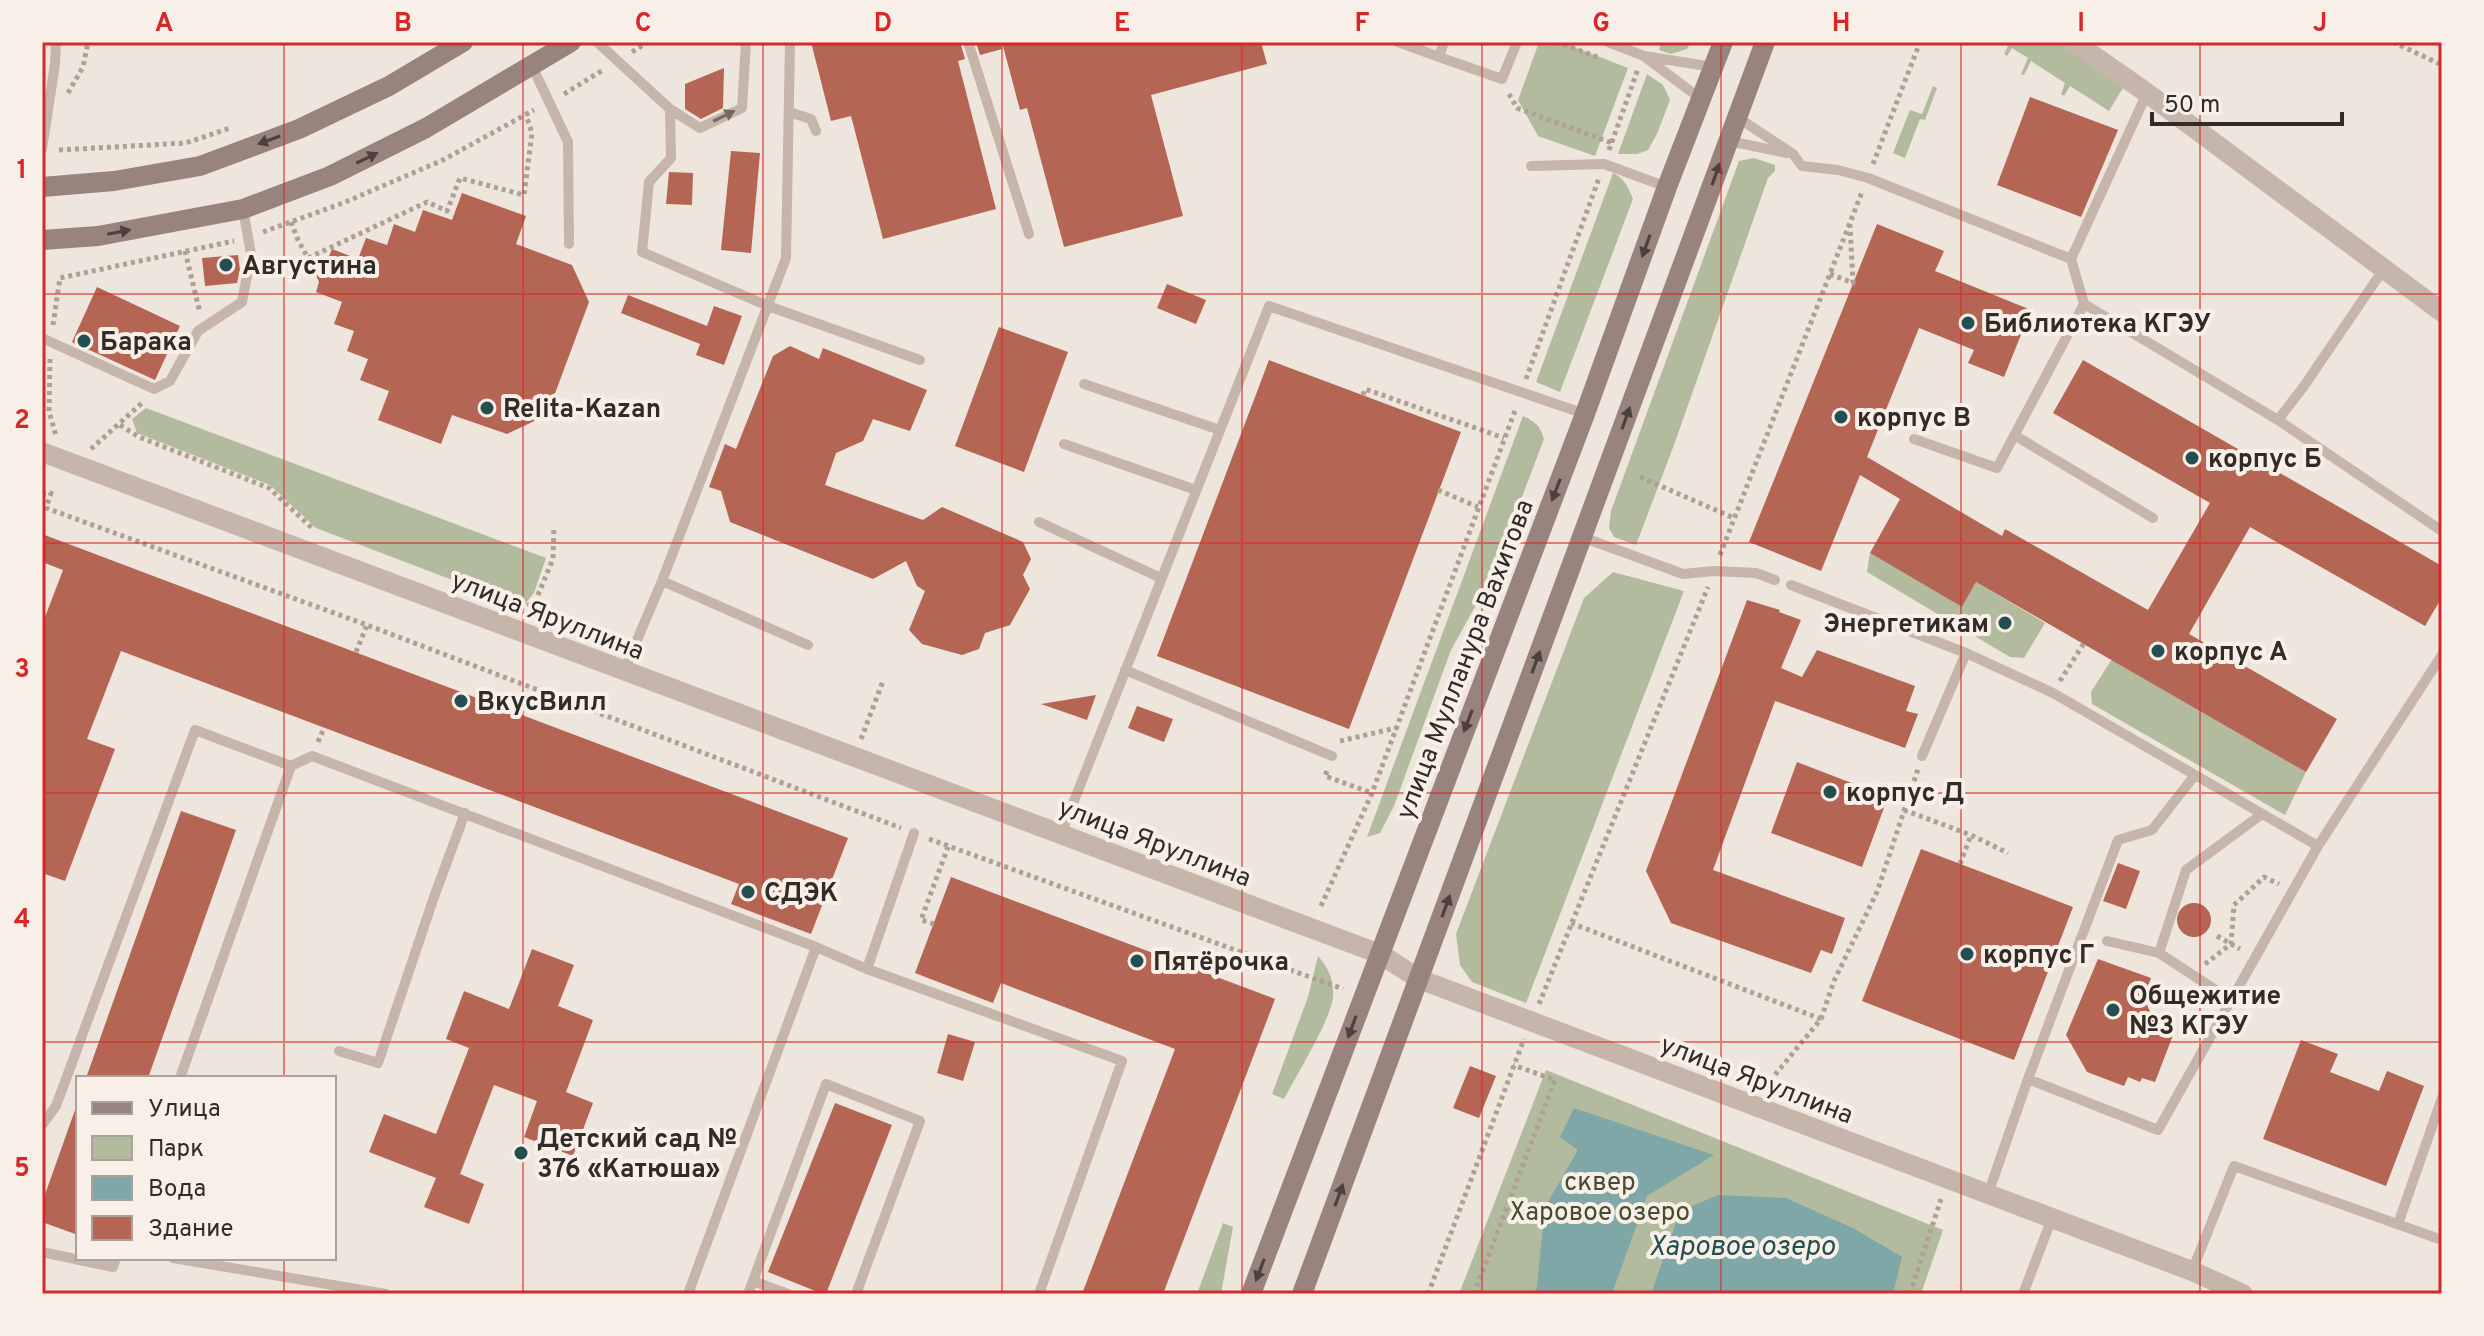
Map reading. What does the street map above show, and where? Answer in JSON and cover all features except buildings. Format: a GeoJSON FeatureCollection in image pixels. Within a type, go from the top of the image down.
{"type":"FeatureCollection","features":[{"type":"Feature","properties":{"kind":"main road"},"geometry":{"type":"LineString","coordinates":[[42,187],[114,181],[200,166],[299,129],[389,86],[463,42]]}},
{"type":"Feature","properties":{"kind":"main road"},"geometry":{"type":"LineString","coordinates":[[42,240],[98,236],[243,209],[330,176],[426,128],[571,42]]}},
{"type":"Feature","properties":{"kind":"main road","name":"улица Мулланура Вахитова"},"geometry":{"type":"LineString","coordinates":[[1251,1294],[1723,42]]}},
{"type":"Feature","properties":{"kind":"main road"},"geometry":{"type":"LineString","coordinates":[[1302,1294],[1765,42]]}},
{"type":"Feature","properties":{"kind":"street"},"geometry":{"type":"LineString","coordinates":[[2074,42],[2442,312]]}},
{"type":"Feature","properties":{"kind":"street","name":"улица Яруллина"},"geometry":{"type":"LineString","coordinates":[[50,456],[1380,954],[1419,979],[2192,1271],[2243,1294]]}},
{"type":"Feature","properties":{"kind":"lane"},"geometry":{"type":"LineString","coordinates":[[42,149],[56,42]]}},
{"type":"Feature","properties":{"kind":"lane"},"geometry":{"type":"LineString","coordinates":[[597,42],[670,109],[700,128],[742,108],[746,42]]}},
{"type":"Feature","properties":{"kind":"lane"},"geometry":{"type":"LineString","coordinates":[[624,671],[662,581],[786,258],[790,42]]}},
{"type":"Feature","properties":{"kind":"lane"},"geometry":{"type":"LineString","coordinates":[[968,42],[1029,234]]}},
{"type":"Feature","properties":{"kind":"lane"},"geometry":{"type":"LineString","coordinates":[[1398,42],[1502,79],[1517,42]]}},
{"type":"Feature","properties":{"kind":"lane"},"geometry":{"type":"LineString","coordinates":[[1608,42],[1644,56],[1713,67]]}},
{"type":"Feature","properties":{"kind":"lane"},"geometry":{"type":"LineString","coordinates":[[1439,57],[1442,43]]}},
{"type":"Feature","properties":{"kind":"lane"},"geometry":{"type":"LineString","coordinates":[[1644,56],[1701,99]]}},
{"type":"Feature","properties":{"kind":"lane"},"geometry":{"type":"LineString","coordinates":[[532,66],[568,142],[569,244]]}},
{"type":"Feature","properties":{"kind":"lane"},"geometry":{"type":"LineString","coordinates":[[2147,93],[2071,259],[2084,304],[2278,420],[2442,531]]}},
{"type":"Feature","properties":{"kind":"lane"},"geometry":{"type":"LineString","coordinates":[[670,109],[671,158],[649,182],[642,252],[768,306],[920,360]]}},
{"type":"Feature","properties":{"kind":"lane"},"geometry":{"type":"LineString","coordinates":[[789,112],[811,119],[816,131]]}},
{"type":"Feature","properties":{"kind":"lane"},"geometry":{"type":"LineString","coordinates":[[1737,117],[1793,154],[1802,166],[1838,170],[1868,178],[2071,259]]}},
{"type":"Feature","properties":{"kind":"lane"},"geometry":{"type":"LineString","coordinates":[[1729,141],[1793,154]]}},
{"type":"Feature","properties":{"kind":"lane"},"geometry":{"type":"LineString","coordinates":[[1531,166],[1604,164],[1667,187]]}},
{"type":"Feature","properties":{"kind":"lane"},"geometry":{"type":"LineString","coordinates":[[46,340],[154,389],[170,381],[198,331],[242,302],[251,254],[243,209]]}},
{"type":"Feature","properties":{"kind":"lane"},"geometry":{"type":"LineString","coordinates":[[2278,420],[2383,270]]}},
{"type":"Feature","properties":{"kind":"lane"},"geometry":{"type":"LineString","coordinates":[[1914,439],[1997,468],[2084,304]]}},
{"type":"Feature","properties":{"kind":"lane"},"geometry":{"type":"LineString","coordinates":[[1061,834],[1269,306],[1585,414]]}},
{"type":"Feature","properties":{"kind":"lane"},"geometry":{"type":"LineString","coordinates":[[1084,384],[1220,430]]}},
{"type":"Feature","properties":{"kind":"lane"},"geometry":{"type":"LineString","coordinates":[[2014,435],[2153,518]]}},
{"type":"Feature","properties":{"kind":"lane"},"geometry":{"type":"LineString","coordinates":[[1064,444],[1196,490]]}},
{"type":"Feature","properties":{"kind":"lane"},"geometry":{"type":"LineString","coordinates":[[1039,522],[1161,578]]}},
{"type":"Feature","properties":{"kind":"lane"},"geometry":{"type":"LineString","coordinates":[[1582,537],[1683,574],[1714,571],[1756,573],[1775,580]]}},
{"type":"Feature","properties":{"kind":"lane"},"geometry":{"type":"LineString","coordinates":[[662,581],[808,645]]}},
{"type":"Feature","properties":{"kind":"lane"},"geometry":{"type":"LineString","coordinates":[[1791,585],[1966,653],[2053,693],[2318,846]]}},
{"type":"Feature","properties":{"kind":"lane"},"geometry":{"type":"LineString","coordinates":[[1922,756],[1966,653]]}},
{"type":"Feature","properties":{"kind":"lane"},"geometry":{"type":"LineString","coordinates":[[2028,1079],[2158,1130],[2318,846],[2442,655]]}},
{"type":"Feature","properties":{"kind":"lane"},"geometry":{"type":"LineString","coordinates":[[1125,670],[1332,756]]}},
{"type":"Feature","properties":{"kind":"lane"},"geometry":{"type":"LineString","coordinates":[[42,1125],[56,1106],[195,730],[291,766]]}},
{"type":"Feature","properties":{"kind":"lane"},"geometry":{"type":"LineString","coordinates":[[181,1076],[291,766],[312,756],[867,969],[1122,1061],[1039,1294]]}},
{"type":"Feature","properties":{"kind":"lane"},"geometry":{"type":"LineString","coordinates":[[1988,1194],[2118,840],[2152,830],[2195,775]]}},
{"type":"Feature","properties":{"kind":"lane"},"geometry":{"type":"LineString","coordinates":[[339,1051],[378,1063],[465,813]]}},
{"type":"Feature","properties":{"kind":"lane"},"geometry":{"type":"LineString","coordinates":[[2159,953],[2186,870],[2262,814]]}},
{"type":"Feature","properties":{"kind":"lane"},"geometry":{"type":"LineString","coordinates":[[867,969],[914,833]]}},
{"type":"Feature","properties":{"kind":"lane"},"geometry":{"type":"LineString","coordinates":[[2107,941],[2159,953],[2231,1000]]}},
{"type":"Feature","properties":{"kind":"lane"},"geometry":{"type":"LineString","coordinates":[[688,1294],[816,947]]}},
{"type":"Feature","properties":{"kind":"lane"},"geometry":{"type":"LineString","coordinates":[[748,1294],[826,1084],[920,1121],[856,1294]]}},
{"type":"Feature","properties":{"kind":"lane"},"geometry":{"type":"LineString","coordinates":[[2398,1224],[2442,1098]]}},
{"type":"Feature","properties":{"kind":"lane"},"geometry":{"type":"LineString","coordinates":[[2192,1271],[2234,1166],[2442,1240]]}},
{"type":"Feature","properties":{"kind":"lane"},"geometry":{"type":"LineString","coordinates":[[2023,1294],[2052,1218]]}},
{"type":"Feature","properties":{"kind":"lane"},"geometry":{"type":"LineString","coordinates":[[42,1252],[76,1259]]}},
{"type":"Feature","properties":{"kind":"lane"},"geometry":{"type":"LineString","coordinates":[[80,1260],[113,1267],[115,1260]]}},
{"type":"Feature","properties":{"kind":"lane"},"geometry":{"type":"LineString","coordinates":[[185,1260],[386,1294]]}},
{"type":"Feature","properties":{"kind":"lane"},"geometry":{"type":"LineString","coordinates":[[753,1281],[788,1294]]}},
{"type":"Feature","properties":{"kind":"path"},"geometry":{"type":"LineString","coordinates":[[65,100],[83,67],[88,42]]}},
{"type":"Feature","properties":{"kind":"path"},"geometry":{"type":"LineString","coordinates":[[1428,1294],[1513,1065],[1714,571],[1920,42]]}},
{"type":"Feature","properties":{"kind":"path"},"geometry":{"type":"LineString","coordinates":[[2393,42],[2442,65]]}},
{"type":"Feature","properties":{"kind":"path"},"geometry":{"type":"LineString","coordinates":[[1321,906],[1372,793],[1644,56]]}},
{"type":"Feature","properties":{"kind":"path"},"geometry":{"type":"LineString","coordinates":[[1502,79],[1517,108],[1612,143]]}},
{"type":"Feature","properties":{"kind":"path"},"geometry":{"type":"LineString","coordinates":[[291,222],[308,258],[427,202],[447,211],[460,178],[524,195],[532,133],[526,115]]}},
{"type":"Feature","properties":{"kind":"path"},"geometry":{"type":"LineString","coordinates":[[61,138],[59,151],[186,143],[243,124]]}},
{"type":"Feature","properties":{"kind":"path"},"geometry":{"type":"LineString","coordinates":[[1830,274],[1853,283],[1850,223]]}},
{"type":"Feature","properties":{"kind":"path"},"geometry":{"type":"LineString","coordinates":[[185,251],[204,326]]}},
{"type":"Feature","properties":{"kind":"path"},"geometry":{"type":"LineString","coordinates":[[60,278],[46,340],[49,411],[55,430],[50,456],[51,493],[46,508],[367,625],[948,847],[1343,989]]}},
{"type":"Feature","properties":{"kind":"path"},"geometry":{"type":"LineString","coordinates":[[90,450],[136,411],[154,389]]}},
{"type":"Feature","properties":{"kind":"path"},"geometry":{"type":"LineString","coordinates":[[1363,395],[1365,389],[1504,438]]}},
{"type":"Feature","properties":{"kind":"path"},"geometry":{"type":"LineString","coordinates":[[120,425],[139,437],[269,488],[317,533]]}},
{"type":"Feature","properties":{"kind":"path"},"geometry":{"type":"LineString","coordinates":[[1640,477],[1735,518]]}},
{"type":"Feature","properties":{"kind":"path"},"geometry":{"type":"LineString","coordinates":[[1438,490],[1479,507]]}},
{"type":"Feature","properties":{"kind":"path"},"geometry":{"type":"LineString","coordinates":[[42,493],[51,493]]}},
{"type":"Feature","properties":{"kind":"path"},"geometry":{"type":"LineString","coordinates":[[507,604],[521,609],[535,602],[553,559],[554,526]]}},
{"type":"Feature","properties":{"kind":"path"},"geometry":{"type":"LineString","coordinates":[[356,652],[367,625]]}},
{"type":"Feature","properties":{"kind":"path"},"geometry":{"type":"LineString","coordinates":[[2053,693],[2084,643]]}},
{"type":"Feature","properties":{"kind":"path"},"geometry":{"type":"LineString","coordinates":[[861,740],[883,681]]}},
{"type":"Feature","properties":{"kind":"path"},"geometry":{"type":"LineString","coordinates":[[1751,1082],[1765,1087],[1821,1019],[1834,981],[1877,892],[1922,756]]}},
{"type":"Feature","properties":{"kind":"path"},"geometry":{"type":"LineString","coordinates":[[1904,810],[1971,835],[2008,853]]}},
{"type":"Feature","properties":{"kind":"path"},"geometry":{"type":"LineString","coordinates":[[1960,864],[1971,835]]}},
{"type":"Feature","properties":{"kind":"path"},"geometry":{"type":"LineString","coordinates":[[934,924],[921,920],[948,847]]}},
{"type":"Feature","properties":{"kind":"path"},"geometry":{"type":"LineString","coordinates":[[2192,974],[2231,944],[2234,905],[2264,877],[2293,891]]}},
{"type":"Feature","properties":{"kind":"path"},"geometry":{"type":"LineString","coordinates":[[1571,923],[1821,1019]]}},
{"type":"Feature","properties":{"kind":"path"},"geometry":{"type":"LineString","coordinates":[[2217,936],[2255,958]]}},
{"type":"Feature","properties":{"kind":"path"},"geometry":{"type":"LineString","coordinates":[[1540,1003],[1554,1008]]}},
{"type":"Feature","properties":{"kind":"path"},"geometry":{"type":"LineString","coordinates":[[1474,1294],[1555,1080],[1513,1065]]}},
{"type":"Feature","properties":{"kind":"path"},"geometry":{"type":"LineString","coordinates":[[1910,1294],[1948,1179]]}},
{"type":"Feature","properties":{"kind":"green space"},"geometry":{"type":"Polygon","coordinates":[[[1561,42],[1628,68],[1595,156],[1538,136],[1518,100],[1538,45],[1561,42]]]}},
{"type":"Feature","properties":{"kind":"green space"},"geometry":{"type":"Polygon","coordinates":[[[1661,42],[1691,42],[1687,49],[1671,54],[1659,50],[1661,42]]]}},
{"type":"Feature","properties":{"kind":"green space"},"geometry":{"type":"Polygon","coordinates":[[[2002,42],[2061,42],[2123,88],[2109,111],[2070,86],[2064,96],[2061,94],[2065,83],[2031,61],[2024,75],[2021,74],[2028,58],[2012,48],[2007,56],[2004,54],[2008,46],[2002,42]]]}},
{"type":"Feature","properties":{"kind":"green space"},"geometry":{"type":"Polygon","coordinates":[[[1647,74],[1663,85],[1670,100],[1648,150],[1637,154],[1618,154],[1647,74]]]}},
{"type":"Feature","properties":{"kind":"green space"},"geometry":{"type":"Polygon","coordinates":[[[1933,86],[1937,88],[1925,120],[1920,119],[1905,158],[1893,153],[1910,110],[1922,114],[1933,86]]]}},
{"type":"Feature","properties":{"kind":"green space"},"geometry":{"type":"Polygon","coordinates":[[[1754,158],[1775,165],[1775,171],[1768,178],[1636,545],[1614,537],[1609,528],[1611,511],[1739,161],[1754,158]]]}},
{"type":"Feature","properties":{"kind":"green space"},"geometry":{"type":"Polygon","coordinates":[[[1613,173],[1626,184],[1633,199],[1560,392],[1536,382],[1613,173]]]}},
{"type":"Feature","properties":{"kind":"green space"},"geometry":{"type":"Polygon","coordinates":[[[146,408],[546,558],[534,593],[525,604],[515,604],[316,528],[270,485],[137,433],[132,419],[146,408]]]}},
{"type":"Feature","properties":{"kind":"green space"},"geometry":{"type":"Polygon","coordinates":[[[1523,416],[1537,425],[1544,439],[1491,578],[1451,650],[1394,806],[1380,833],[1367,837],[1523,416]]]}},
{"type":"Feature","properties":{"kind":"green space"},"geometry":{"type":"Polygon","coordinates":[[[1870,553],[1962,607],[1976,582],[2045,623],[2024,658],[2010,657],[1867,572],[1870,553]]]}},
{"type":"Feature","properties":{"kind":"green space"},"geometry":{"type":"Polygon","coordinates":[[[1613,572],[1684,591],[1526,1003],[1472,982],[1460,965],[1456,934],[1584,598],[1613,572]]]}},
{"type":"Feature","properties":{"kind":"green space"},"geometry":{"type":"Polygon","coordinates":[[[2112,659],[2306,772],[2285,815],[2092,704],[2091,692],[2112,659]]]}},
{"type":"Feature","properties":{"kind":"green space"},"geometry":{"type":"Polygon","coordinates":[[[1318,956],[1331,979],[1331,1005],[1284,1099],[1272,1094],[1308,997],[1318,956]]]}},
{"type":"Feature","properties":{"kind":"green space","name":"сквер Харовое озеро"},"geometry":{"type":"Polygon","coordinates":[[[1546,1070],[1943,1230],[1921,1294],[1459,1294],[1546,1070]]]}},
{"type":"Feature","properties":{"kind":"green space"},"geometry":{"type":"Polygon","coordinates":[[[1223,1223],[1233,1227],[1221,1294],[1197,1294],[1223,1223]]]}},
{"type":"Feature","properties":{"kind":"water","name":"Харовое озеро"},"geometry":{"type":"Polygon","coordinates":[[[1574,1108],[1714,1155],[1647,1196],[1613,1291],[1615,1294],[1536,1294],[1545,1207],[1578,1150],[1560,1137],[1574,1108]]]}},
{"type":"Feature","properties":{"kind":"water","name":"Харовое озеро"},"geometry":{"type":"Polygon","coordinates":[[[1718,1195],[1786,1198],[1853,1228],[1902,1257],[1893,1294],[1651,1294],[1680,1211],[1718,1195]]]}},
{"type":"Feature","properties":{"kind":"place","name":"Августина"},"geometry":{"type":"Point","coordinates":[226,265]}},
{"type":"Feature","properties":{"kind":"place","name":"Библиотека КГЭУ"},"geometry":{"type":"Point","coordinates":[1968,323]}},
{"type":"Feature","properties":{"kind":"place","name":"Барака"},"geometry":{"type":"Point","coordinates":[84,341]}},
{"type":"Feature","properties":{"kind":"place","name":"Relita-Kazan"},"geometry":{"type":"Point","coordinates":[487,408]}},
{"type":"Feature","properties":{"kind":"place","name":"корпус В"},"geometry":{"type":"Point","coordinates":[1841,417]}},
{"type":"Feature","properties":{"kind":"place","name":"корпус Б"},"geometry":{"type":"Point","coordinates":[2192,458]}},
{"type":"Feature","properties":{"kind":"place","name":"Энергетикам"},"geometry":{"type":"Point","coordinates":[2005,623]}},
{"type":"Feature","properties":{"kind":"place","name":"корпус А"},"geometry":{"type":"Point","coordinates":[2158,651]}},
{"type":"Feature","properties":{"kind":"place","name":"ВкусВилл"},"geometry":{"type":"Point","coordinates":[461,701]}},
{"type":"Feature","properties":{"kind":"place","name":"корпус Д"},"geometry":{"type":"Point","coordinates":[1830,792]}},
{"type":"Feature","properties":{"kind":"place","name":"СДЭК"},"geometry":{"type":"Point","coordinates":[748,892]}},
{"type":"Feature","properties":{"kind":"place","name":"корпус Г"},"geometry":{"type":"Point","coordinates":[1967,954]}},
{"type":"Feature","properties":{"kind":"place","name":"Пятёрочка"},"geometry":{"type":"Point","coordinates":[1137,961]}},
{"type":"Feature","properties":{"kind":"place","name":"Общежитие №3 КГЭУ"},"geometry":{"type":"Point","coordinates":[2113,1010]}},
{"type":"Feature","properties":{"kind":"place","name":"Детский сад № 376 «Катюша»"},"geometry":{"type":"Point","coordinates":[521,1153]}}]}
